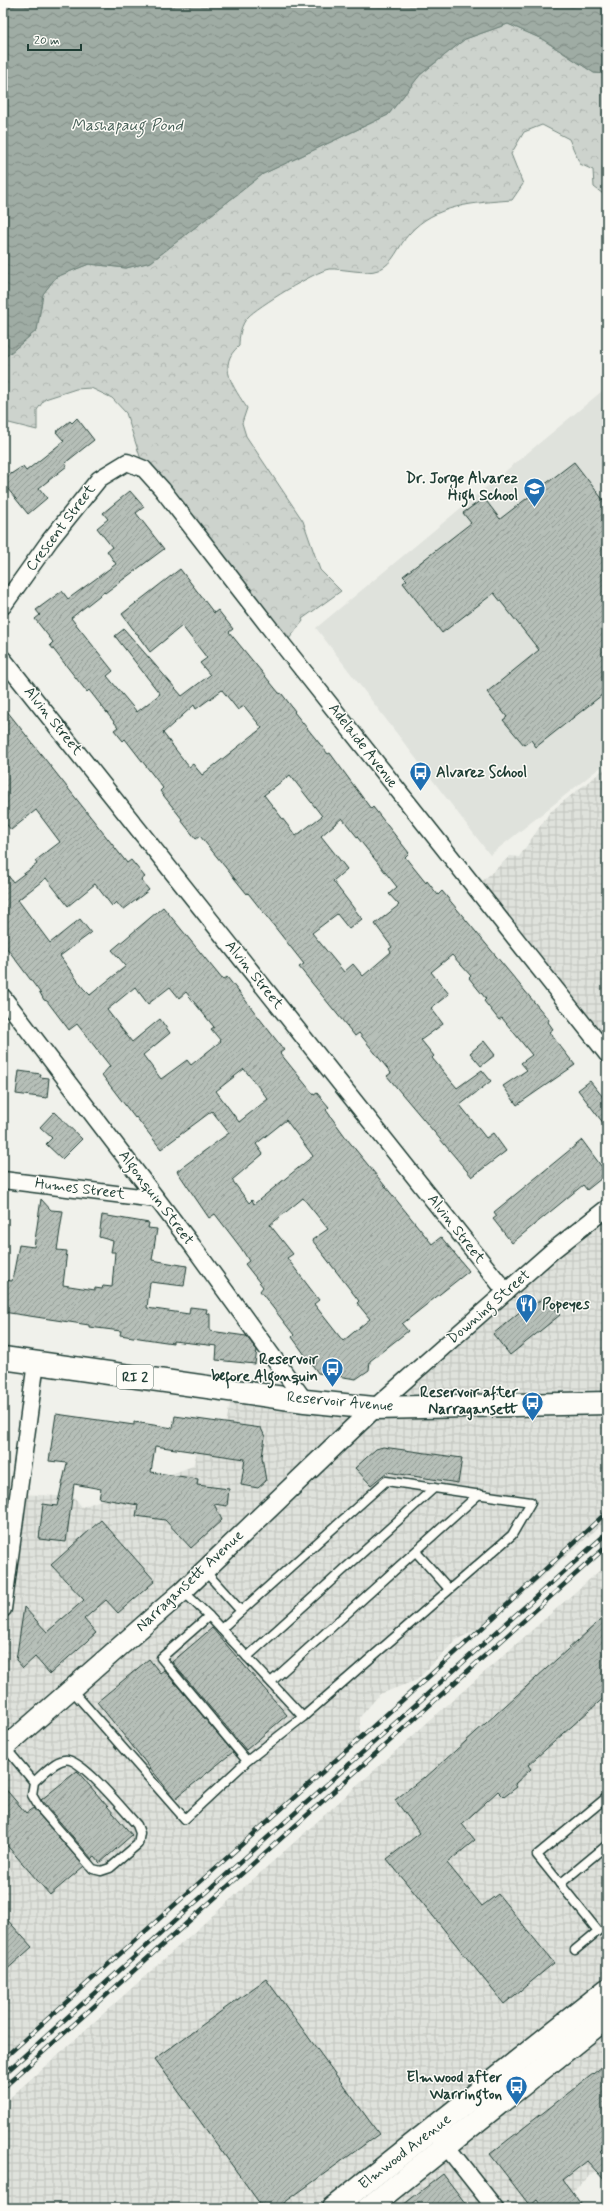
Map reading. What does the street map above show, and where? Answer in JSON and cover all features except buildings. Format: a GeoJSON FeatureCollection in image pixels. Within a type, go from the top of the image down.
{"type":"FeatureCollection","features":[{"type":"Feature","properties":{"kind":"main road","name":"Reservoir Avenue"},"geometry":{"type":"LineString","coordinates":[[3,1358],[305,1401],[374,1408],[607,1403]]}},
{"type":"Feature","properties":{"kind":"main road","name":"Elmwood Avenue"},"geometry":{"type":"LineString","coordinates":[[334,2208],[599,1996]]}},
{"type":"Feature","properties":{"kind":"main road","name":"Elmwood Avenue"},"geometry":{"type":"LineString","coordinates":[[368,2208],[606,2020]]}},
{"type":"Feature","properties":{"kind":"street","name":"Adelaide Avenue"},"geometry":{"type":"LineString","coordinates":[[108,473],[127,462],[144,469],[162,489],[279,640],[607,1054]]}},
{"type":"Feature","properties":{"kind":"street","name":"Crescent Street"},"geometry":{"type":"LineString","coordinates":[[3,606],[50,540],[99,479],[108,473]]}},
{"type":"Feature","properties":{"kind":"street","name":"Alvin Street"},"geometry":{"type":"LineString","coordinates":[[3,659],[506,1292]]}},
{"type":"Feature","properties":{"kind":"street","name":"Algonquin Street"},"geometry":{"type":"LineString","coordinates":[[3,997],[11,1016],[156,1199],[305,1401]]}},
{"type":"Feature","properties":{"kind":"street","name":"Humes Street"},"geometry":{"type":"LineString","coordinates":[[3,1180],[156,1199]]}},
{"type":"Feature","properties":{"kind":"street","name":"Downing Street"},"geometry":{"type":"LineString","coordinates":[[374,1408],[551,1252],[607,1208]]}},
{"type":"Feature","properties":{"kind":"street"},"geometry":{"type":"LineString","coordinates":[[3,1609],[36,1362]]}},
{"type":"Feature","properties":{"kind":"street","name":"Narragansett Avenue"},"geometry":{"type":"LineString","coordinates":[[4,1748],[183,1591],[204,1569],[374,1408]]}},
{"type":"Feature","properties":{"kind":"street"},"geometry":{"type":"LineString","coordinates":[[599,1996],[606,2020]]}},
{"type":"Feature","properties":{"kind":"street"},"geometry":{"type":"LineString","coordinates":[[433,2129],[495,2208]]}},
{"type":"Feature","properties":{"kind":"lane"},"geometry":{"type":"LineString","coordinates":[[71,1689],[185,1819],[247,1761],[303,1717],[512,1535],[531,1502],[386,1481],[221,1629]]}},
{"type":"Feature","properties":{"kind":"lane"},"geometry":{"type":"LineString","coordinates":[[247,1657],[434,1488]]}},
{"type":"Feature","properties":{"kind":"lane"},"geometry":{"type":"LineString","coordinates":[[271,1682],[480,1494]]}},
{"type":"Feature","properties":{"kind":"lane"},"geometry":{"type":"LineString","coordinates":[[416,1552],[449,1589]]}},
{"type":"Feature","properties":{"kind":"lane"},"geometry":{"type":"LineString","coordinates":[[204,1569],[241,1611]]}},
{"type":"Feature","properties":{"kind":"lane"},"geometry":{"type":"LineString","coordinates":[[183,1591],[209,1616],[303,1717]]}},
{"type":"Feature","properties":{"kind":"lane"},"geometry":{"type":"LineString","coordinates":[[209,1616],[161,1658],[247,1761]]}},
{"type":"Feature","properties":{"kind":"lane"},"geometry":{"type":"LineString","coordinates":[[4,1748],[34,1782]]}},
{"type":"Feature","properties":{"kind":"lane"},"geometry":{"type":"LineString","coordinates":[[64,1760],[72,1760],[85,1769],[137,1825],[140,1833],[138,1844],[110,1868],[101,1871],[93,1869],[39,1807],[32,1795],[34,1782],[64,1760]]}},
{"type":"Feature","properties":{"kind":"lane"},"geometry":{"type":"LineString","coordinates":[[575,1950],[598,1931],[537,1854],[607,1797]]}},
{"type":"Feature","properties":{"kind":"lane"},"geometry":{"type":"LineString","coordinates":[[560,1884],[607,1845]]}},
{"type":"Feature","properties":{"kind":"shaded area","name":"Dr. Jorge Alvarez High School"},"geometry":{"type":"Polygon","coordinates":[[[607,387],[607,762],[490,855],[316,628],[607,387]]]}},
{"type":"Feature","properties":{"kind":"shaded area"},"geometry":{"type":"Polygon","coordinates":[[[607,767],[607,1052],[476,887],[510,856],[519,857],[550,812],[607,767]]]}},
{"type":"Feature","properties":{"kind":"shaded area"},"geometry":{"type":"Polygon","coordinates":[[[607,1211],[607,1520],[490,1623],[456,1640],[417,1680],[380,1694],[360,1717],[360,1742],[3,2060],[3,1620],[22,1494],[74,1497],[82,1507],[193,1466],[199,1446],[224,1435],[231,1398],[366,1410],[607,1211]]]}},
{"type":"Feature","properties":{"kind":"shaded area"},"geometry":{"type":"Polygon","coordinates":[[[607,1564],[607,2163],[550,2208],[3,2208],[3,2104],[428,1722],[607,1564]]]}},
{"type":"Feature","properties":{"kind":"green space"},"geometry":{"type":"Polygon","coordinates":[[[508,24],[542,39],[594,73],[607,74],[607,197],[594,187],[593,170],[580,164],[569,139],[542,125],[524,132],[511,154],[523,184],[512,200],[470,204],[443,211],[431,216],[419,224],[409,234],[388,264],[378,270],[361,272],[329,269],[322,271],[274,298],[248,317],[241,330],[239,346],[232,353],[228,369],[233,385],[247,408],[242,423],[246,436],[303,521],[320,570],[341,591],[302,619],[303,621],[285,644],[144,469],[126,413],[112,398],[91,388],[76,389],[45,399],[37,410],[37,430],[9,423],[3,425],[3,359],[37,330],[43,294],[56,277],[89,264],[126,268],[151,262],[263,174],[388,115],[420,75],[465,39],[508,24]]]}},
{"type":"Feature","properties":{"kind":"water","name":"Mashapaug Pond"},"geometry":{"type":"Polygon","coordinates":[[[3,3],[607,3],[607,74],[594,73],[542,39],[508,24],[465,39],[420,75],[388,115],[263,174],[151,262],[126,268],[89,264],[56,277],[43,294],[37,330],[3,359],[3,3]]]}},
{"type":"Feature","properties":{"kind":"railway"},"geometry":{"type":"LineString","coordinates":[[3,2059],[466,1643],[607,1512]]}},
{"type":"Feature","properties":{"kind":"railway"},"geometry":{"type":"LineString","coordinates":[[3,2075],[607,1533]]}},
{"type":"Feature","properties":{"kind":"railway"},"geometry":{"type":"LineString","coordinates":[[3,2088],[607,1546]]}},
{"type":"Feature","properties":{"kind":"place","name":"Dr. Jorge Alvarez High School"},"geometry":{"type":"Point","coordinates":[534,508]}},
{"type":"Feature","properties":{"kind":"place","name":"Alvarez School"},"geometry":{"type":"Point","coordinates":[421,792]}},
{"type":"Feature","properties":{"kind":"place","name":"Popeyes"},"geometry":{"type":"Point","coordinates":[527,1324]}},
{"type":"Feature","properties":{"kind":"place","name":"Reservoir before Algonquin"},"geometry":{"type":"Point","coordinates":[333,1388]}},
{"type":"Feature","properties":{"kind":"place","name":"Reservoir after Narragansett"},"geometry":{"type":"Point","coordinates":[533,1422]}},
{"type":"Feature","properties":{"kind":"place","name":"Elmwood after Warrington"},"geometry":{"type":"Point","coordinates":[517,2106]}}]}
